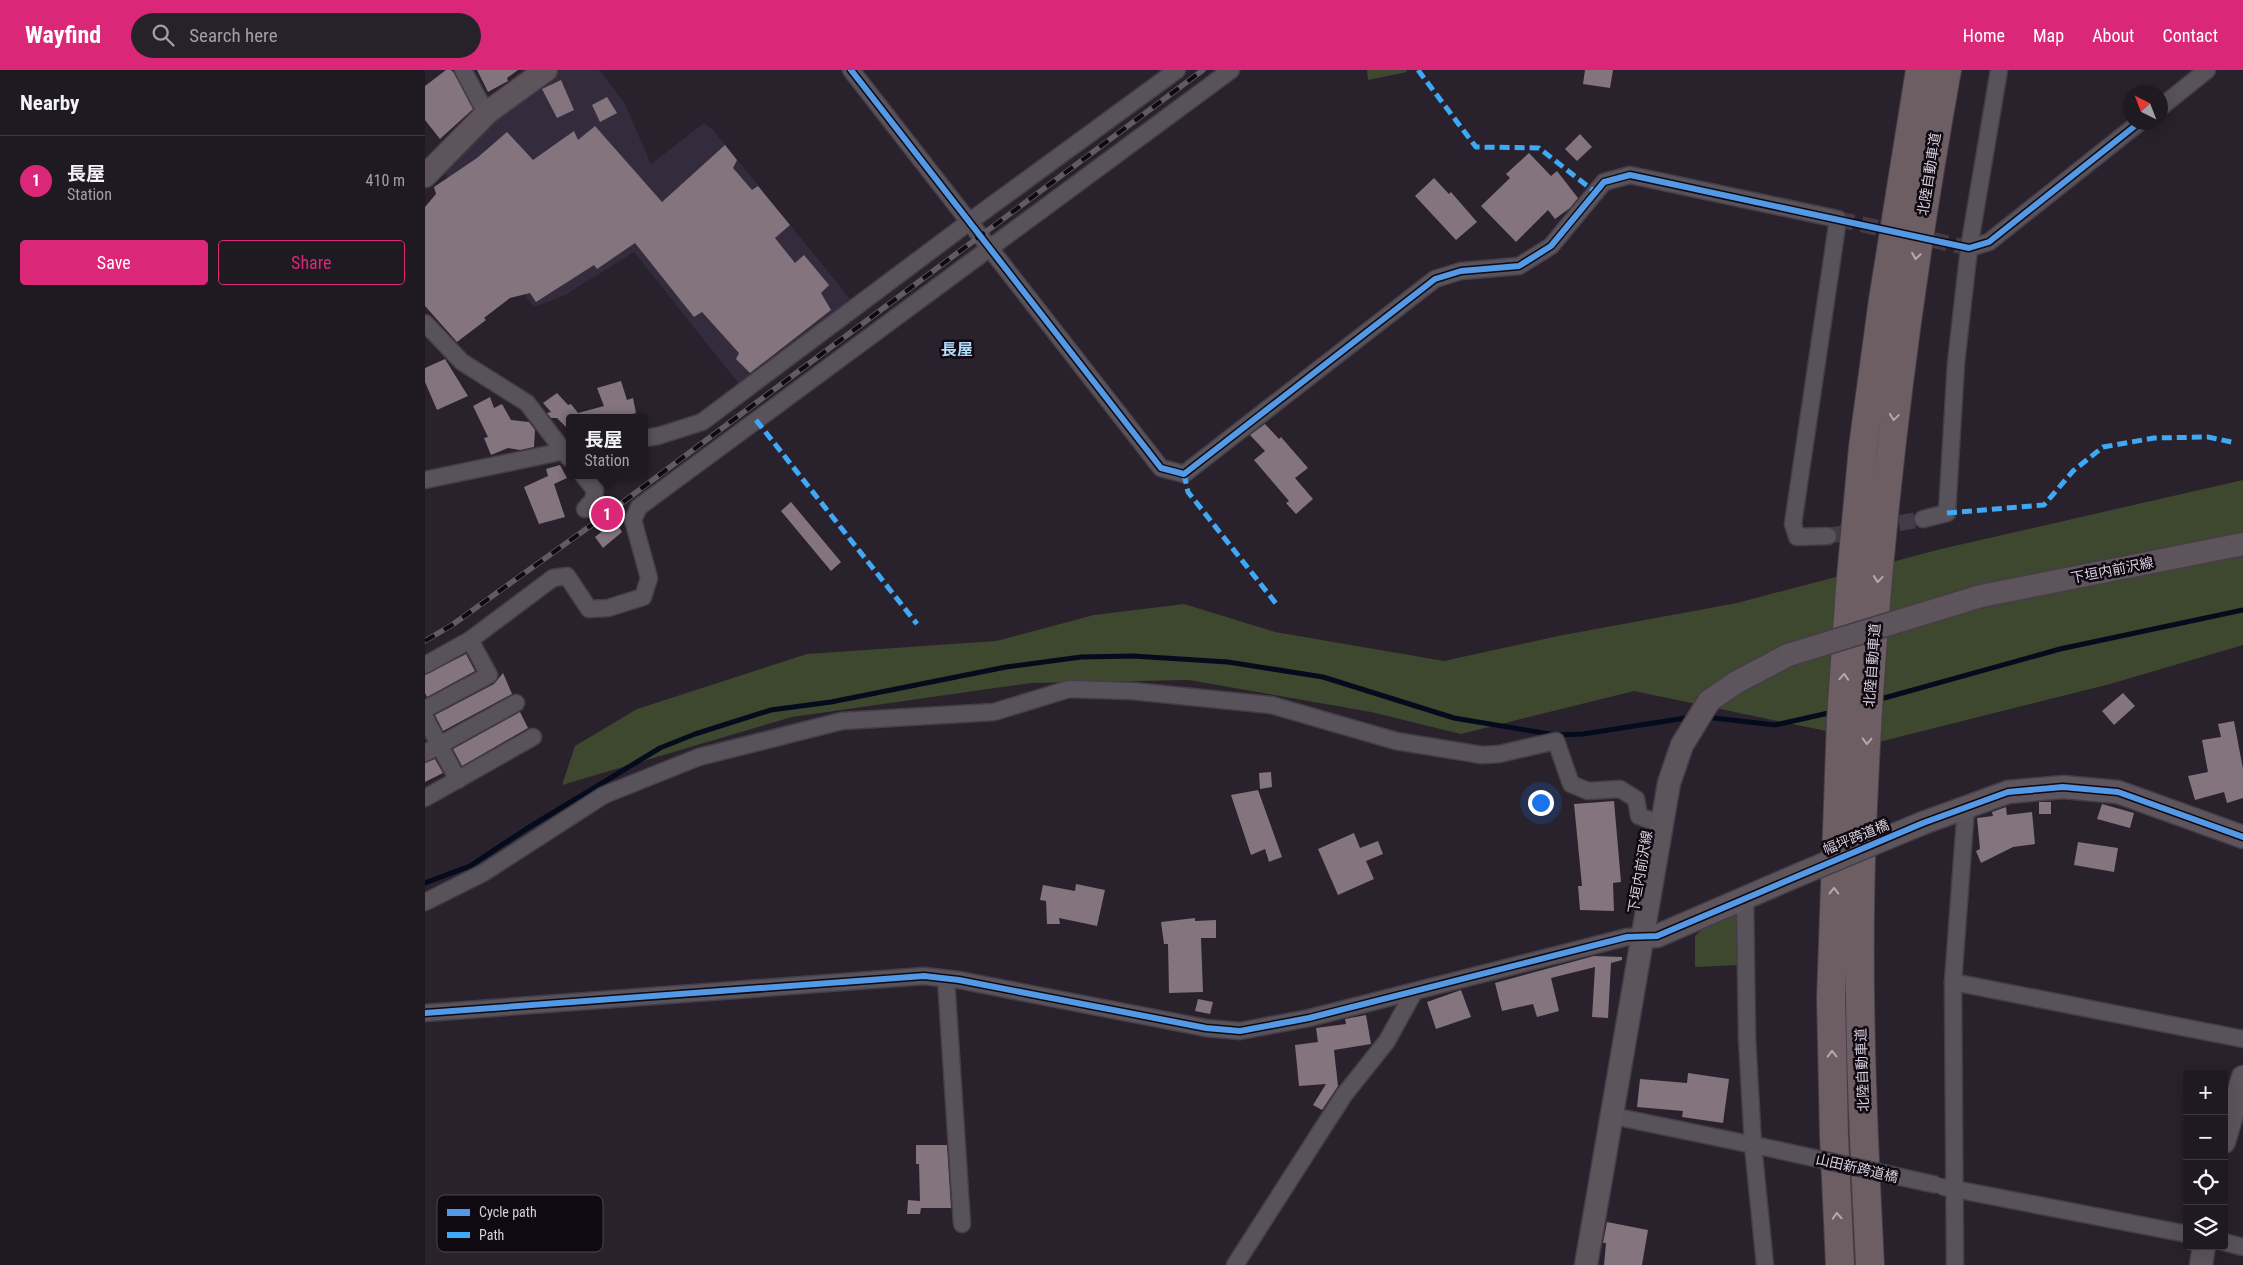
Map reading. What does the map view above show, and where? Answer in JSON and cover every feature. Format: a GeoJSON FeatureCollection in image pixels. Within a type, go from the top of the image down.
{"type":"FeatureCollection","features":[{"type":"Feature","properties":{"kind":"highway","name":"北陸自動車道"},"geometry":{"type":"LineString","coordinates":[[1840,1265],[1833,1136],[1831,998],[1838,778],[1850,588],[1866,428],[1905,156],[1920,70]]}},
{"type":"Feature","properties":{"kind":"highway","name":"北陸自動車道"},"geometry":{"type":"LineString","coordinates":[[1870,1265],[1860,1002],[1861,862],[1867,720],[1892,429],[1909,299],[1947,70]]}},
{"type":"Feature","properties":{"kind":"main road"},"geometry":{"type":"LineString","coordinates":[[425,176],[488,112],[546,70]]}},
{"type":"Feature","properties":{"kind":"main road","name":"下垣内前沢線"},"geometry":{"type":"LineString","coordinates":[[1586,1265],[1669,783],[1682,745],[1709,701],[1735,683],[1788,655],[1981,596],[2243,544]]}},
{"type":"Feature","properties":{"kind":"main road","name":"幅坪跨道橋"},"geometry":{"type":"LineString","coordinates":[[1641,937],[1657,936],[1798,874],[1923,823],[2008,792],[2063,787],[2118,792],[2243,837]]}},
{"type":"Feature","properties":{"kind":"main road"},"geometry":{"type":"LineString","coordinates":[[2228,1128],[2243,1077]]}},
{"type":"Feature","properties":{"kind":"main road"},"geometry":{"type":"LineString","coordinates":[[2201,1265],[2203,1250]]}},
{"type":"Feature","properties":{"kind":"street"},"geometry":{"type":"LineString","coordinates":[[463,70],[480,102],[488,112]]}},
{"type":"Feature","properties":{"kind":"street"},"geometry":{"type":"LineString","coordinates":[[851,70],[969,222],[990,246],[1161,468],[1185,474],[1435,279],[1461,270],[1519,266],[1551,246],[1604,182],[1630,175],[1838,219],[1793,524],[1797,537],[1828,536]]}},
{"type":"Feature","properties":{"kind":"street"},"geometry":{"type":"LineString","coordinates":[[648,438],[702,422],[969,222],[1177,70]]}},
{"type":"Feature","properties":{"kind":"street"},"geometry":{"type":"LineString","coordinates":[[425,665],[470,640],[553,578],[567,576],[589,609],[608,608],[643,597],[649,578],[633,520],[639,507],[990,246],[1231,70]]}},
{"type":"Feature","properties":{"kind":"street"},"geometry":{"type":"LineString","coordinates":[[1923,519],[1947,513],[1956,363],[1969,248],[1999,70]]}},
{"type":"Feature","properties":{"kind":"street"},"geometry":{"type":"LineString","coordinates":[[2168,101],[2207,70]]}},
{"type":"Feature","properties":{"kind":"street"},"geometry":{"type":"LineString","coordinates":[[1969,248],[1989,242],[2130,130]]}},
{"type":"Feature","properties":{"kind":"street"},"geometry":{"type":"LineString","coordinates":[[425,323],[462,362],[527,403],[566,451]]}},
{"type":"Feature","properties":{"kind":"street"},"geometry":{"type":"LineString","coordinates":[[425,480],[566,453]]}},
{"type":"Feature","properties":{"kind":"street"},"geometry":{"type":"LineString","coordinates":[[585,509],[593,500],[595,490],[586,479]]}},
{"type":"Feature","properties":{"kind":"street"},"geometry":{"type":"LineString","coordinates":[[425,709],[489,675],[470,640]]}},
{"type":"Feature","properties":{"kind":"street"},"geometry":{"type":"LineString","coordinates":[[425,902],[483,873],[605,796],[699,756],[842,721],[994,712],[1069,689],[1132,691],[1271,705],[1396,741],[1482,755],[1499,754],[1556,741],[1571,784],[1588,791],[1620,789],[1635,799],[1639,816],[1661,824]]}},
{"type":"Feature","properties":{"kind":"street"},"geometry":{"type":"LineString","coordinates":[[432,749],[516,704]]}},
{"type":"Feature","properties":{"kind":"street"},"geometry":{"type":"LineString","coordinates":[[425,718],[432,749],[458,780]]}},
{"type":"Feature","properties":{"kind":"street"},"geometry":{"type":"LineString","coordinates":[[425,798],[533,737]]}},
{"type":"Feature","properties":{"kind":"street"},"geometry":{"type":"LineString","coordinates":[[1955,1265],[1953,982],[1966,807]]}},
{"type":"Feature","properties":{"kind":"street"},"geometry":{"type":"LineString","coordinates":[[1745,898],[1747,1038],[1753,1146],[1765,1265]]}},
{"type":"Feature","properties":{"kind":"street"},"geometry":{"type":"LineString","coordinates":[[425,1013],[924,976],[946,978],[1206,1028],[1240,1031],[1309,1018],[1627,938],[1641,937]]}},
{"type":"Feature","properties":{"kind":"street"},"geometry":{"type":"LineString","coordinates":[[946,978],[962,1224]]}},
{"type":"Feature","properties":{"kind":"street"},"geometry":{"type":"LineString","coordinates":[[1953,982],[2243,1039]]}},
{"type":"Feature","properties":{"kind":"street"},"geometry":{"type":"LineString","coordinates":[[1235,1265],[1344,1095],[1387,1041],[1414,992]]}},
{"type":"Feature","properties":{"kind":"street","name":"山田新跨道橋"},"geometry":{"type":"LineString","coordinates":[[1613,1116],[1937,1185],[2183,1233]]}},
{"type":"Feature","properties":{"kind":"street"},"geometry":{"type":"LineString","coordinates":[[2228,1243],[2243,1247]]}},
{"type":"Feature","properties":{"kind":"shaded area"},"geometry":{"type":"Polygon","coordinates":[[[561,70],[599,70],[624,102],[651,164],[704,123],[713,130],[851,300],[739,384],[634,252],[565,295],[534,307],[471,224],[443,170],[487,127],[529,91],[561,70]]]}},
{"type":"Feature","properties":{"kind":"green space"},"geometry":{"type":"Polygon","coordinates":[[[1367,70],[1406,70],[1407,72],[1368,80],[1367,70]]]}},
{"type":"Feature","properties":{"kind":"green space"},"geometry":{"type":"Polygon","coordinates":[[[2243,480],[2243,645],[2110,684],[1879,742],[1634,691],[1461,734],[1371,712],[1189,680],[1031,683],[792,717],[562,785],[575,746],[637,709],[807,654],[996,641],[1094,615],[1184,604],[1275,632],[1444,661],[1558,636],[1737,603],[1941,549],[2243,480]]]}},
{"type":"Feature","properties":{"kind":"green space"},"geometry":{"type":"Polygon","coordinates":[[[1738,910],[1738,965],[1695,967],[1695,936],[1709,923],[1738,910]]]}},
{"type":"Feature","properties":{"kind":"building"},"geometry":{"type":"Polygon","coordinates":[[[446,70],[451,70],[454,73],[473,109],[440,139],[425,120],[425,86],[446,70]]]}},
{"type":"Feature","properties":{"kind":"building"},"geometry":{"type":"Polygon","coordinates":[[[477,70],[518,70],[507,78],[508,81],[488,92],[477,70]]]}},
{"type":"Feature","properties":{"kind":"building"},"geometry":{"type":"Polygon","coordinates":[[[1585,70],[1613,70],[1610,88],[1583,84],[1585,70]]]}},
{"type":"Feature","properties":{"kind":"building"},"geometry":{"type":"Polygon","coordinates":[[[561,80],[574,110],[557,118],[542,89],[561,80]]]}},
{"type":"Feature","properties":{"kind":"building"},"geometry":{"type":"Polygon","coordinates":[[[607,97],[617,113],[600,122],[592,105],[607,97]]]}},
{"type":"Feature","properties":{"kind":"building"},"geometry":{"type":"Polygon","coordinates":[[[595,126],[662,202],[725,145],[737,160],[733,168],[752,190],[758,186],[790,225],[775,238],[795,263],[804,255],[829,285],[821,293],[831,310],[750,373],[736,359],[739,353],[702,312],[694,317],[635,243],[597,269],[594,265],[536,302],[530,293],[510,298],[484,318],[486,320],[457,342],[425,306],[425,207],[436,194],[434,187],[477,158],[507,132],[533,160],[574,131],[578,140],[595,126]]]}},
{"type":"Feature","properties":{"kind":"building"},"geometry":{"type":"Polygon","coordinates":[[[1580,134],[1592,147],[1577,161],[1565,149],[1580,134]]]}},
{"type":"Feature","properties":{"kind":"building"},"geometry":{"type":"Polygon","coordinates":[[[1529,153],[1551,176],[1557,171],[1578,198],[1570,208],[1555,219],[1548,210],[1516,242],[1481,206],[1510,178],[1506,174],[1529,153]]]}},
{"type":"Feature","properties":{"kind":"building"},"geometry":{"type":"Polygon","coordinates":[[[1434,178],[1449,194],[1451,192],[1477,222],[1456,240],[1415,196],[1434,178]]]}},
{"type":"Feature","properties":{"kind":"building"},"geometry":{"type":"Polygon","coordinates":[[[445,359],[468,396],[437,410],[425,382],[425,368],[445,359]]]}},
{"type":"Feature","properties":{"kind":"building"},"geometry":{"type":"Polygon","coordinates":[[[621,381],[627,400],[633,398],[636,413],[566,414],[566,427],[557,418],[551,418],[547,413],[551,412],[543,403],[557,393],[568,405],[571,404],[578,413],[604,406],[597,388],[621,381]]]}},
{"type":"Feature","properties":{"kind":"building"},"geometry":{"type":"Polygon","coordinates":[[[490,397],[494,408],[502,404],[511,420],[529,422],[535,430],[534,447],[520,450],[508,448],[491,455],[484,438],[488,437],[473,406],[490,397]]]}},
{"type":"Feature","properties":{"kind":"building"},"geometry":{"type":"Polygon","coordinates":[[[1265,424],[1279,439],[1281,437],[1308,468],[1295,478],[1313,499],[1296,514],[1286,503],[1289,501],[1254,460],[1265,451],[1250,435],[1265,424]]]}},
{"type":"Feature","properties":{"kind":"building"},"geometry":{"type":"Polygon","coordinates":[[[560,465],[566,476],[566,478],[554,484],[565,517],[539,524],[524,487],[548,476],[546,469],[560,465]]]}},
{"type":"Feature","properties":{"kind":"building"},"geometry":{"type":"Polygon","coordinates":[[[791,502],[841,562],[831,571],[781,511],[791,502]]]}},
{"type":"Feature","properties":{"kind":"building"},"geometry":{"type":"Polygon","coordinates":[[[615,521],[622,532],[603,548],[595,537],[615,521]]]}},
{"type":"Feature","properties":{"kind":"building"},"geometry":{"type":"Polygon","coordinates":[[[466,654],[475,671],[427,697],[425,693],[425,675],[466,654]]]}},
{"type":"Feature","properties":{"kind":"building"},"geometry":{"type":"Polygon","coordinates":[[[503,673],[512,694],[443,731],[435,715],[494,684],[503,673]]]}},
{"type":"Feature","properties":{"kind":"building"},"geometry":{"type":"Polygon","coordinates":[[[2123,693],[2135,706],[2114,725],[2102,711],[2123,693]]]}},
{"type":"Feature","properties":{"kind":"building"},"geometry":{"type":"Polygon","coordinates":[[[520,712],[528,728],[462,766],[453,749],[520,712]]]}},
{"type":"Feature","properties":{"kind":"building"},"geometry":{"type":"Polygon","coordinates":[[[2234,721],[2243,769],[2243,798],[2227,803],[2224,792],[2195,800],[2188,776],[2208,772],[2202,740],[2221,737],[2218,724],[2234,721]]]}},
{"type":"Feature","properties":{"kind":"building"},"geometry":{"type":"Polygon","coordinates":[[[435,759],[443,773],[425,782],[425,763],[435,759]]]}},
{"type":"Feature","properties":{"kind":"building"},"geometry":{"type":"Polygon","coordinates":[[[1271,772],[1272,787],[1260,789],[1259,773],[1271,772]]]}},
{"type":"Feature","properties":{"kind":"building"},"geometry":{"type":"Polygon","coordinates":[[[1258,790],[1282,857],[1269,862],[1265,849],[1251,855],[1231,795],[1258,790]]]}},
{"type":"Feature","properties":{"kind":"building"},"geometry":{"type":"Polygon","coordinates":[[[1614,801],[1621,882],[1613,883],[1614,911],[1580,910],[1578,886],[1582,886],[1574,804],[1614,801]]]}},
{"type":"Feature","properties":{"kind":"building"},"geometry":{"type":"Polygon","coordinates":[[[2039,802],[2051,802],[2051,814],[2039,814],[2039,802]]]}},
{"type":"Feature","properties":{"kind":"building"},"geometry":{"type":"Polygon","coordinates":[[[2102,804],[2134,813],[2130,828],[2097,819],[2102,804]]]}},
{"type":"Feature","properties":{"kind":"building"},"geometry":{"type":"Polygon","coordinates":[[[2006,807],[2007,815],[2032,812],[2035,844],[2013,847],[1981,863],[1976,851],[1980,849],[1977,818],[1993,816],[1992,812],[2006,807]]]}},
{"type":"Feature","properties":{"kind":"building"},"geometry":{"type":"Polygon","coordinates":[[[1354,833],[1360,848],[1378,841],[1383,854],[1366,861],[1374,879],[1338,895],[1318,849],[1354,833]]]}},
{"type":"Feature","properties":{"kind":"building"},"geometry":{"type":"Polygon","coordinates":[[[2078,842],[2118,848],[2114,872],[2074,865],[2078,842]]]}},
{"type":"Feature","properties":{"kind":"building"},"geometry":{"type":"Polygon","coordinates":[[[1076,884],[1105,890],[1097,926],[1059,918],[1060,924],[1047,924],[1046,901],[1040,900],[1043,885],[1075,891],[1076,884]]]}},
{"type":"Feature","properties":{"kind":"building"},"geometry":{"type":"Polygon","coordinates":[[[1195,918],[1195,921],[1216,920],[1216,938],[1201,938],[1203,992],[1169,993],[1168,944],[1164,944],[1161,922],[1195,918]]]}},
{"type":"Feature","properties":{"kind":"building"},"geometry":{"type":"Polygon","coordinates":[[[1594,956],[1622,957],[1622,960],[1611,963],[1608,1018],[1592,1017],[1595,967],[1551,978],[1559,1011],[1537,1017],[1533,1004],[1502,1011],[1495,983],[1594,956]]]}},
{"type":"Feature","properties":{"kind":"building"},"geometry":{"type":"Polygon","coordinates":[[[1461,990],[1471,1017],[1436,1029],[1427,1002],[1461,990]]]}},
{"type":"Feature","properties":{"kind":"building"},"geometry":{"type":"Polygon","coordinates":[[[1198,999],[1213,1002],[1210,1014],[1195,1011],[1198,999]]]}},
{"type":"Feature","properties":{"kind":"building"},"geometry":{"type":"Polygon","coordinates":[[[1366,1015],[1371,1044],[1334,1050],[1338,1086],[1322,1110],[1313,1105],[1326,1084],[1299,1086],[1295,1045],[1318,1042],[1316,1028],[1346,1024],[1345,1019],[1366,1015]]]}},
{"type":"Feature","properties":{"kind":"building"},"geometry":{"type":"Polygon","coordinates":[[[1688,1073],[1729,1079],[1723,1123],[1682,1117],[1683,1111],[1637,1107],[1640,1079],[1687,1083],[1688,1073]]]}},
{"type":"Feature","properties":{"kind":"building"},"geometry":{"type":"Polygon","coordinates":[[[916,1145],[947,1145],[951,1208],[921,1208],[920,1214],[907,1214],[908,1200],[920,1201],[919,1164],[916,1164],[916,1145]]]}},
{"type":"Feature","properties":{"kind":"building"},"geometry":{"type":"Polygon","coordinates":[[[1607,1222],[1648,1230],[1642,1265],[1604,1265],[1606,1243],[1603,1243],[1607,1222]]]}},
{"type":"Feature","properties":{"kind":"waterway"},"geometry":{"type":"LineString","coordinates":[[1877,700],[2060,649],[2243,610]]}},
{"type":"Feature","properties":{"kind":"waterway"},"geometry":{"type":"LineString","coordinates":[[425,883],[470,866],[526,829],[660,748],[695,734],[771,710],[831,702],[1006,667],[1081,657],[1133,656],[1228,662],[1323,677],[1454,718],[1556,735],[1583,734],[1692,717]]}},
{"type":"Feature","properties":{"kind":"waterway"},"geometry":{"type":"LineString","coordinates":[[1705,717],[1775,725],[1833,712]]}},
{"type":"Feature","properties":{"kind":"tunnel"},"geometry":{"type":"LineString","coordinates":[[1838,219],[1969,248]]}},
{"type":"Feature","properties":{"kind":"tunnel"},"geometry":{"type":"LineString","coordinates":[[1828,536],[1923,519]]}},
{"type":"Feature","properties":{"kind":"railway"},"geometry":{"type":"LineString","coordinates":[[425,641],[452,625],[607,514],[1203,70]]}},
{"type":"Feature","properties":{"kind":"marked path"},"geometry":{"type":"LineString","coordinates":[[1418,70],[1476,147],[1539,148],[1595,192]]}},
{"type":"Feature","properties":{"kind":"marked path"},"geometry":{"type":"LineString","coordinates":[[756,420],[917,624]]}},
{"type":"Feature","properties":{"kind":"marked path"},"geometry":{"type":"LineString","coordinates":[[1947,513],[2044,505],[2073,471],[2103,447],[2154,438],[2208,437],[2236,443]]}},
{"type":"Feature","properties":{"kind":"marked path"},"geometry":{"type":"LineString","coordinates":[[1184,474],[1188,492],[1278,606]]}},
{"type":"Feature","properties":{"kind":"cycle path"},"geometry":{"type":"LineString","coordinates":[[851,70],[1161,468],[1184,474],[1435,279],[1461,271],[1519,266],[1551,246],[1604,182],[1630,175],[1969,248],[1989,242],[2130,130]]}},
{"type":"Feature","properties":{"kind":"cycle path"},"geometry":{"type":"LineString","coordinates":[[425,1013],[924,976],[959,980],[1206,1028],[1240,1031],[1309,1018],[1627,937],[1657,936],[1923,823],[2008,792],[2063,787],[2118,792],[2243,837]]}},
{"type":"Feature","properties":{"kind":"place","name":"長屋"},"geometry":{"type":"Point","coordinates":[607,514]}},
{"type":"Feature","properties":{"kind":"district","name":"長屋"},"geometry":{"type":"Point","coordinates":[957,349]}}]}
